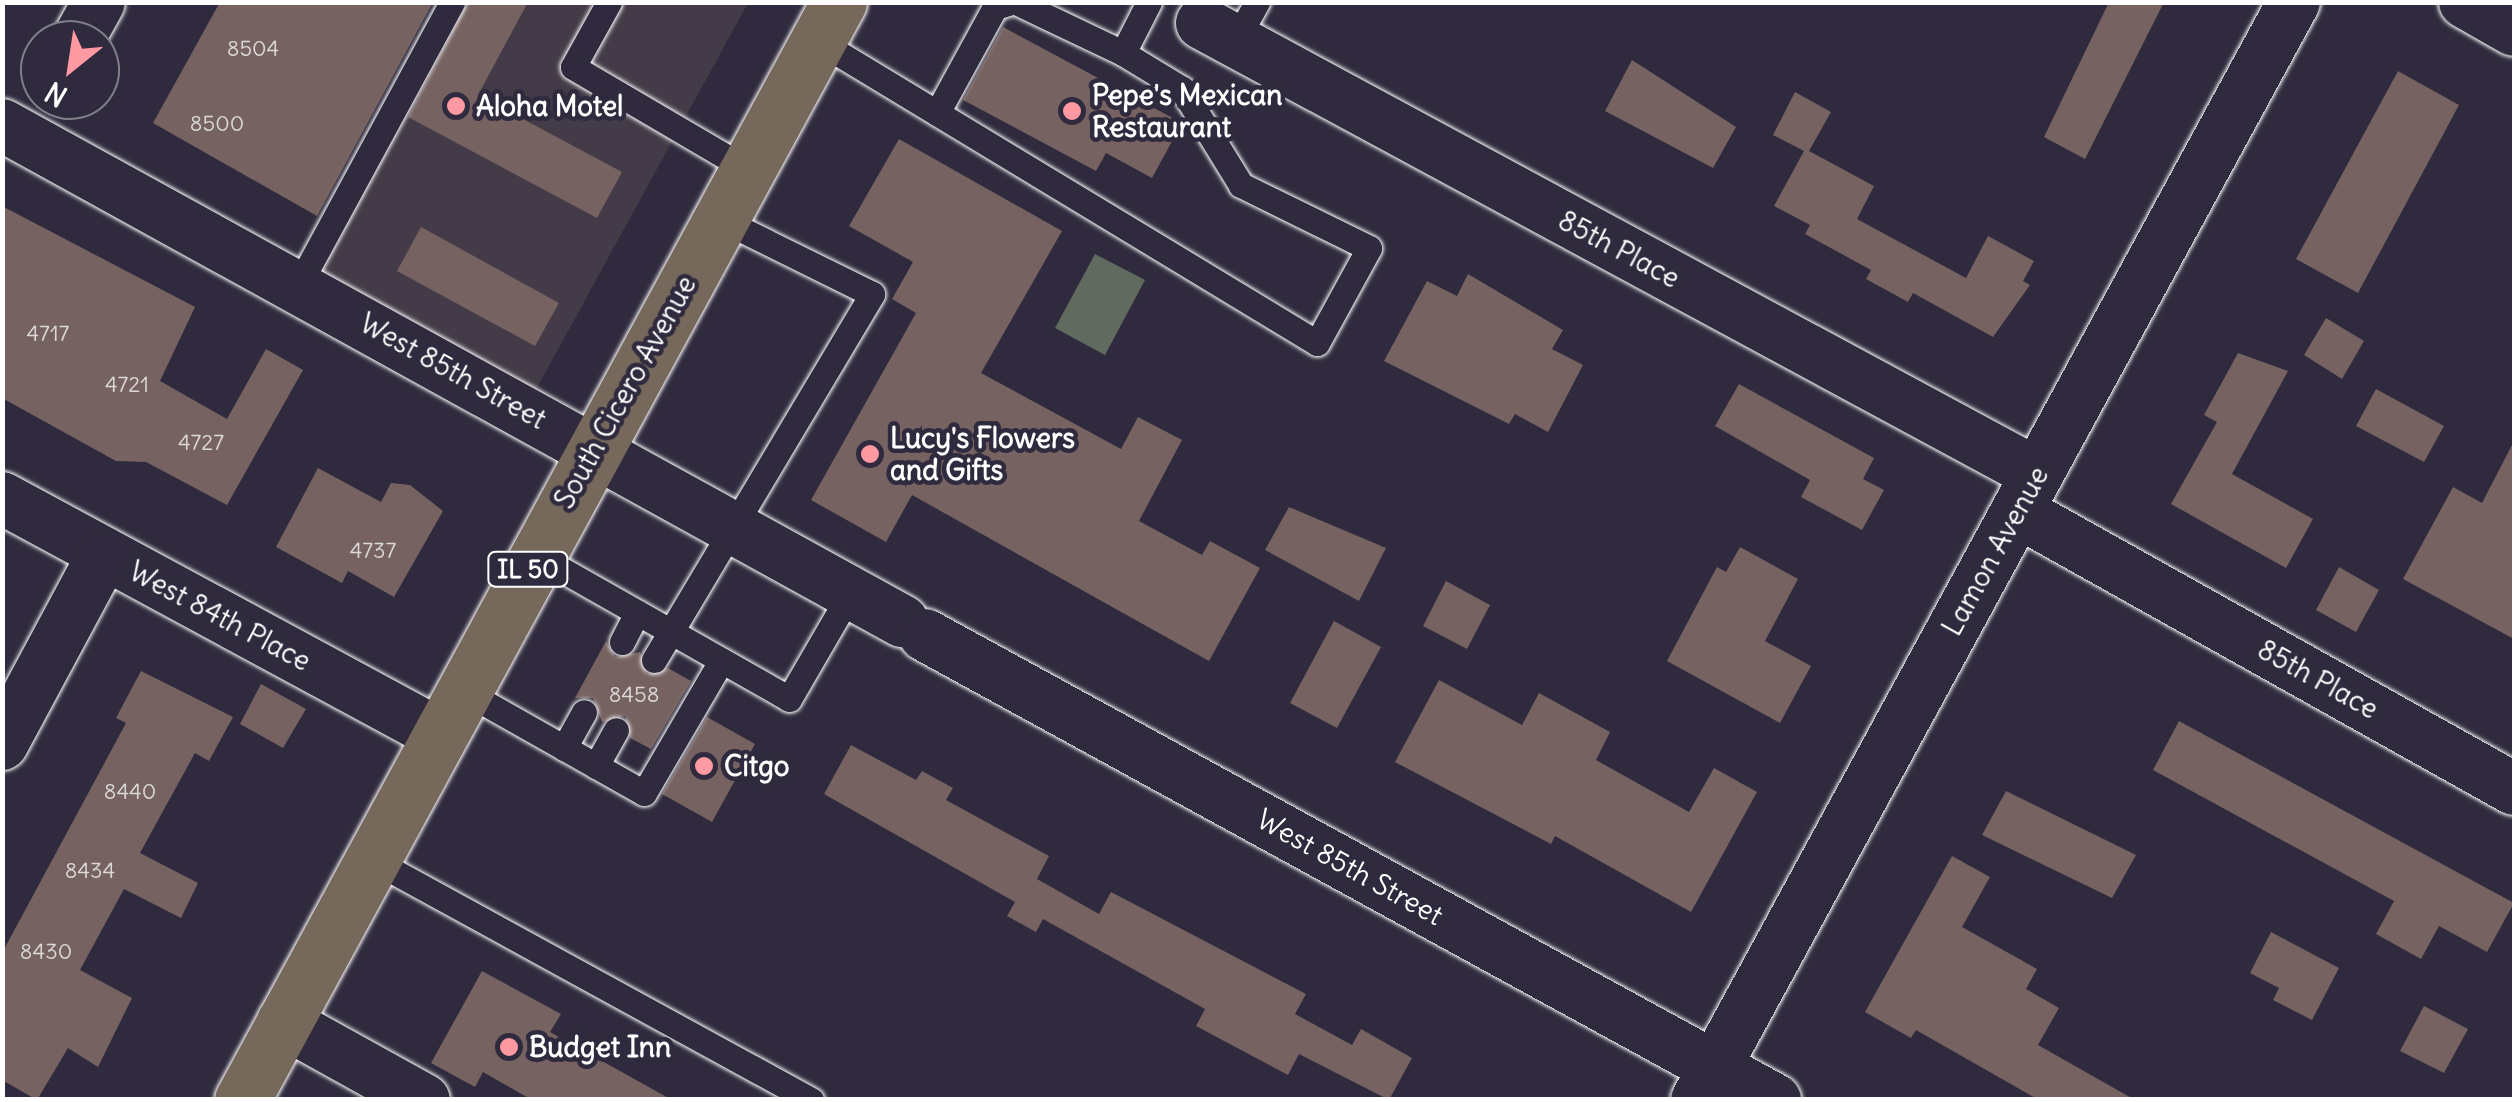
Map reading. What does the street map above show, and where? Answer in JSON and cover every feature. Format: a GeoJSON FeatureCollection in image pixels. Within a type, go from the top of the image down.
{"type":"FeatureCollection","features":[{"type":"Feature","properties":{"kind":"main road","name":"South Cicero Avenue"},"geometry":{"type":"LineString","coordinates":[[242,1100],[748,169],[824,15]]}},
{"type":"Feature","properties":{"kind":"street","name":"Lamon Avenue"},"geometry":{"type":"LineString","coordinates":[[1706,1083],[2294,2]]}},
{"type":"Feature","properties":{"kind":"street"},"geometry":{"type":"LineString","coordinates":[[2465,2],[2514,30]]}},
{"type":"Feature","properties":{"kind":"street","name":"85th Place"},"geometry":{"type":"LineString","coordinates":[[1231,23],[2027,492],[2514,788]]}},
{"type":"Feature","properties":{"kind":"street","name":"West 85th Street"},"geometry":{"type":"LineString","coordinates":[[24,121],[298,286],[851,592],[1706,1083],[1775,1100]]}},
{"type":"Feature","properties":{"kind":"street","name":"West 84th Place"},"geometry":{"type":"LineString","coordinates":[[2,498],[104,554],[450,712]]}},
{"type":"Feature","properties":{"kind":"street"},"geometry":{"type":"LineString","coordinates":[[2,744],[104,554]]}},
{"type":"Feature","properties":{"kind":"street"},"geometry":{"type":"LineString","coordinates":[[284,1022],[424,1100]]}},
{"type":"Feature","properties":{"kind":"lane"},"geometry":{"type":"LineString","coordinates":[[298,286],[452,2]]}},
{"type":"Feature","properties":{"kind":"lane"},"geometry":{"type":"LineString","coordinates":[[609,2],[573,67],[748,169]]}},
{"type":"Feature","properties":{"kind":"lane"},"geometry":{"type":"LineString","coordinates":[[824,15],[937,113],[1317,343],[1369,248],[1240,184],[1182,88],[1124,53],[1014,2],[994,6],[937,113]]}},
{"type":"Feature","properties":{"kind":"lane"},"geometry":{"type":"LineString","coordinates":[[1124,53],[1149,2]]}},
{"type":"Feature","properties":{"kind":"lane"},"geometry":{"type":"LineString","coordinates":[[654,660],[872,294],[720,219]]}},
{"type":"Feature","properties":{"kind":"lane"},"geometry":{"type":"LineString","coordinates":[[536,555],[789,699],[851,592]]}},
{"type":"Feature","properties":{"kind":"lane"},"geometry":{"type":"LineString","coordinates":[[622,642],[638,614]]}},
{"type":"Feature","properties":{"kind":"lane"},"geometry":{"type":"LineString","coordinates":[[450,712],[564,748],[644,793],[721,661]]}},
{"type":"Feature","properties":{"kind":"lane"},"geometry":{"type":"LineString","coordinates":[[564,748],[584,712]]}},
{"type":"Feature","properties":{"kind":"lane"},"geometry":{"type":"LineString","coordinates":[[596,766],[616,730]]}},
{"type":"Feature","properties":{"kind":"lane"},"geometry":{"type":"LineString","coordinates":[[371,859],[811,1100]]}},
{"type":"Feature","properties":{"kind":"shaded area"},"geometry":{"type":"Polygon","coordinates":[[[448,3],[748,3],[522,415],[292,292],[448,3]]]}},
{"type":"Feature","properties":{"kind":"green space"},"geometry":{"type":"Polygon","coordinates":[[[1095,254],[1145,280],[1105,355],[1055,328],[1095,254]]]}},
{"type":"Feature","properties":{"kind":"building"},"geometry":{"type":"Polygon","coordinates":[[[220,2],[433,2],[317,216],[153,123],[220,2]]]}},
{"type":"Feature","properties":{"kind":"building","name":"Aloha Motel"},"geometry":{"type":"Polygon","coordinates":[[[468,2],[528,2],[478,95],[622,172],[597,218],[408,117],[468,2]]]}},
{"type":"Feature","properties":{"kind":"building"},"geometry":{"type":"Polygon","coordinates":[[[2109,2],[2164,2],[2085,159],[2044,137],[2109,2]]]}},
{"type":"Feature","properties":{"kind":"building","name":"Pepe's Mexican Restaurant"},"geometry":{"type":"Polygon","coordinates":[[[1003,27],[1182,123],[1152,178],[1106,153],[1096,171],[963,100],[1003,27]]]}},
{"type":"Feature","properties":{"kind":"building"},"geometry":{"type":"Polygon","coordinates":[[[1632,60],[1736,127],[1713,168],[1605,111],[1632,60]]]}},
{"type":"Feature","properties":{"kind":"building"},"geometry":{"type":"Polygon","coordinates":[[[2398,71],[2459,105],[2358,293],[2296,259],[2398,71]]]}},
{"type":"Feature","properties":{"kind":"building"},"geometry":{"type":"Polygon","coordinates":[[[1795,92],[1831,112],[1809,151],[1874,186],[1857,219],[1966,278],[1988,236],[2034,261],[2023,281],[2030,285],[1993,337],[1913,293],[1908,302],[1866,279],[1871,270],[1805,234],[1810,225],[1774,206],[1804,151],[1773,135],[1795,92]]]}},
{"type":"Feature","properties":{"kind":"building"},"geometry":{"type":"Polygon","coordinates":[[[899,139],[1062,231],[981,373],[1121,449],[1138,417],[1182,440],[1139,521],[1202,555],[1210,541],[1260,568],[1209,661],[912,495],[886,542],[811,500],[916,313],[892,299],[913,262],[849,226],[899,139]]]}},
{"type":"Feature","properties":{"kind":"building"},"geometry":{"type":"Polygon","coordinates":[[[2,206],[195,307],[160,381],[227,419],[266,349],[303,370],[227,505],[146,462],[116,461],[2,398],[2,206]]]}},
{"type":"Feature","properties":{"kind":"building"},"geometry":{"type":"Polygon","coordinates":[[[421,227],[559,303],[535,346],[397,271],[421,227]]]}},
{"type":"Feature","properties":{"kind":"building"},"geometry":{"type":"Polygon","coordinates":[[[1468,274],[1563,330],[1552,349],[1583,365],[1548,432],[1515,414],[1509,424],[1384,361],[1427,281],[1457,296],[1468,274]]]}},
{"type":"Feature","properties":{"kind":"building"},"geometry":{"type":"Polygon","coordinates":[[[2326,318],[2364,341],[2342,379],[2304,355],[2326,318]]]}},
{"type":"Feature","properties":{"kind":"building"},"geometry":{"type":"Polygon","coordinates":[[[2238,353],[2288,371],[2232,474],[2313,519],[2286,568],[2171,504],[2217,422],[2204,415],[2238,353]]]}},
{"type":"Feature","properties":{"kind":"building"},"geometry":{"type":"Polygon","coordinates":[[[1739,384],[1874,458],[1863,479],[1884,490],[1862,530],[1801,497],[1810,480],[1715,426],[1739,384]]]}},
{"type":"Feature","properties":{"kind":"building"},"geometry":{"type":"Polygon","coordinates":[[[2376,389],[2444,426],[2424,462],[2356,426],[2376,389]]]}},
{"type":"Feature","properties":{"kind":"building"},"geometry":{"type":"Polygon","coordinates":[[[2514,441],[2514,639],[2403,579],[2453,487],[2482,503],[2514,441]]]}},
{"type":"Feature","properties":{"kind":"building"},"geometry":{"type":"Polygon","coordinates":[[[318,468],[381,502],[391,483],[410,485],[443,511],[394,597],[348,571],[342,583],[276,547],[318,468]]]}},
{"type":"Feature","properties":{"kind":"building"},"geometry":{"type":"Polygon","coordinates":[[[1289,507],[1386,548],[1359,601],[1265,550],[1289,507]]]}},
{"type":"Feature","properties":{"kind":"building"},"geometry":{"type":"Polygon","coordinates":[[[1740,547],[1798,579],[1765,641],[1811,666],[1780,723],[1667,661],[1717,567],[1726,572],[1740,547]]]}},
{"type":"Feature","properties":{"kind":"building"},"geometry":{"type":"Polygon","coordinates":[[[2339,567],[2379,590],[2356,632],[2316,610],[2339,567]]]}},
{"type":"Feature","properties":{"kind":"building"},"geometry":{"type":"Polygon","coordinates":[[[1446,581],[1490,605],[1467,649],[1423,626],[1446,581]]]}},
{"type":"Feature","properties":{"kind":"building"},"geometry":{"type":"Polygon","coordinates":[[[1334,621],[1381,647],[1337,728],[1290,703],[1334,621]]]}},
{"type":"Feature","properties":{"kind":"building","name":"Citgo"},"geometry":{"type":"Polygon","coordinates":[[[606,641],[615,657],[640,652],[647,674],[668,668],[691,681],[651,749],[630,738],[625,716],[602,722],[593,698],[575,698],[606,641]]]}},
{"type":"Feature","properties":{"kind":"building"},"geometry":{"type":"Polygon","coordinates":[[[141,671],[233,717],[209,761],[195,753],[140,853],[198,883],[181,918],[124,889],[80,970],[132,998],[98,1067],[68,1048],[37,1100],[2,1080],[2,953],[126,723],[116,718],[141,671]]]}},
{"type":"Feature","properties":{"kind":"building"},"geometry":{"type":"Polygon","coordinates":[[[1439,680],[1522,725],[1539,693],[1610,732],[1596,760],[1689,812],[1714,768],[1757,792],[1691,912],[1555,836],[1551,844],[1395,762],[1439,680]]]}},
{"type":"Feature","properties":{"kind":"building"},"geometry":{"type":"Polygon","coordinates":[[[261,684],[306,709],[283,748],[240,724],[261,684]]]}},
{"type":"Feature","properties":{"kind":"building","name":"Citgo"},"geometry":{"type":"Polygon","coordinates":[[[707,717],[755,744],[712,822],[662,794],[707,717]]]}},
{"type":"Feature","properties":{"kind":"building"},"geometry":{"type":"Polygon","coordinates":[[[2179,721],[2514,903],[2487,952],[2439,926],[2421,959],[2376,934],[2394,901],[2153,770],[2179,721]]]}},
{"type":"Feature","properties":{"kind":"building"},"geometry":{"type":"Polygon","coordinates":[[[851,745],[916,780],[922,771],[953,788],[946,800],[1049,856],[1037,879],[1099,914],[1111,892],[1306,994],[1295,1014],[1352,1045],[1361,1029],[1412,1058],[1389,1100],[1299,1054],[1288,1075],[1196,1026],[1205,1009],[1043,919],[1036,932],[1007,916],[1015,902],[824,794],[851,745]]]}},
{"type":"Feature","properties":{"kind":"building"},"geometry":{"type":"Polygon","coordinates":[[[2006,791],[2136,855],[2112,898],[1982,835],[2006,791]]]}},
{"type":"Feature","properties":{"kind":"building"},"geometry":{"type":"Polygon","coordinates":[[[1952,856],[1990,877],[1962,927],[2037,969],[2026,989],[2059,1008],[2038,1045],[2135,1100],[2039,1100],[1916,1030],[1911,1038],[1865,1012],[1952,856]]]}},
{"type":"Feature","properties":{"kind":"building"},"geometry":{"type":"Polygon","coordinates":[[[2271,932],[2339,968],[2312,1020],[2273,1000],[2279,988],[2250,973],[2271,932]]]}},
{"type":"Feature","properties":{"kind":"building","name":"Budget Inn"},"geometry":{"type":"Polygon","coordinates":[[[482,971],[561,1014],[550,1032],[672,1100],[532,1100],[483,1072],[475,1087],[431,1063],[482,971]]]}},
{"type":"Feature","properties":{"kind":"building"},"geometry":{"type":"Polygon","coordinates":[[[2424,1006],[2468,1029],[2444,1073],[2400,1051],[2424,1006]]]}},
{"type":"Feature","properties":{"kind":"place","name":"Aloha Motel"},"geometry":{"type":"Point","coordinates":[456,106]}},
{"type":"Feature","properties":{"kind":"place","name":"Pepe's Mexican Restaurant"},"geometry":{"type":"Point","coordinates":[1072,111]}},
{"type":"Feature","properties":{"kind":"place","name":"Lucy's Flowers and Gifts"},"geometry":{"type":"Point","coordinates":[870,454]}},
{"type":"Feature","properties":{"kind":"place","name":"Citgo"},"geometry":{"type":"Point","coordinates":[704,766]}},
{"type":"Feature","properties":{"kind":"place","name":"Budget Inn"},"geometry":{"type":"Point","coordinates":[509,1047]}}]}
